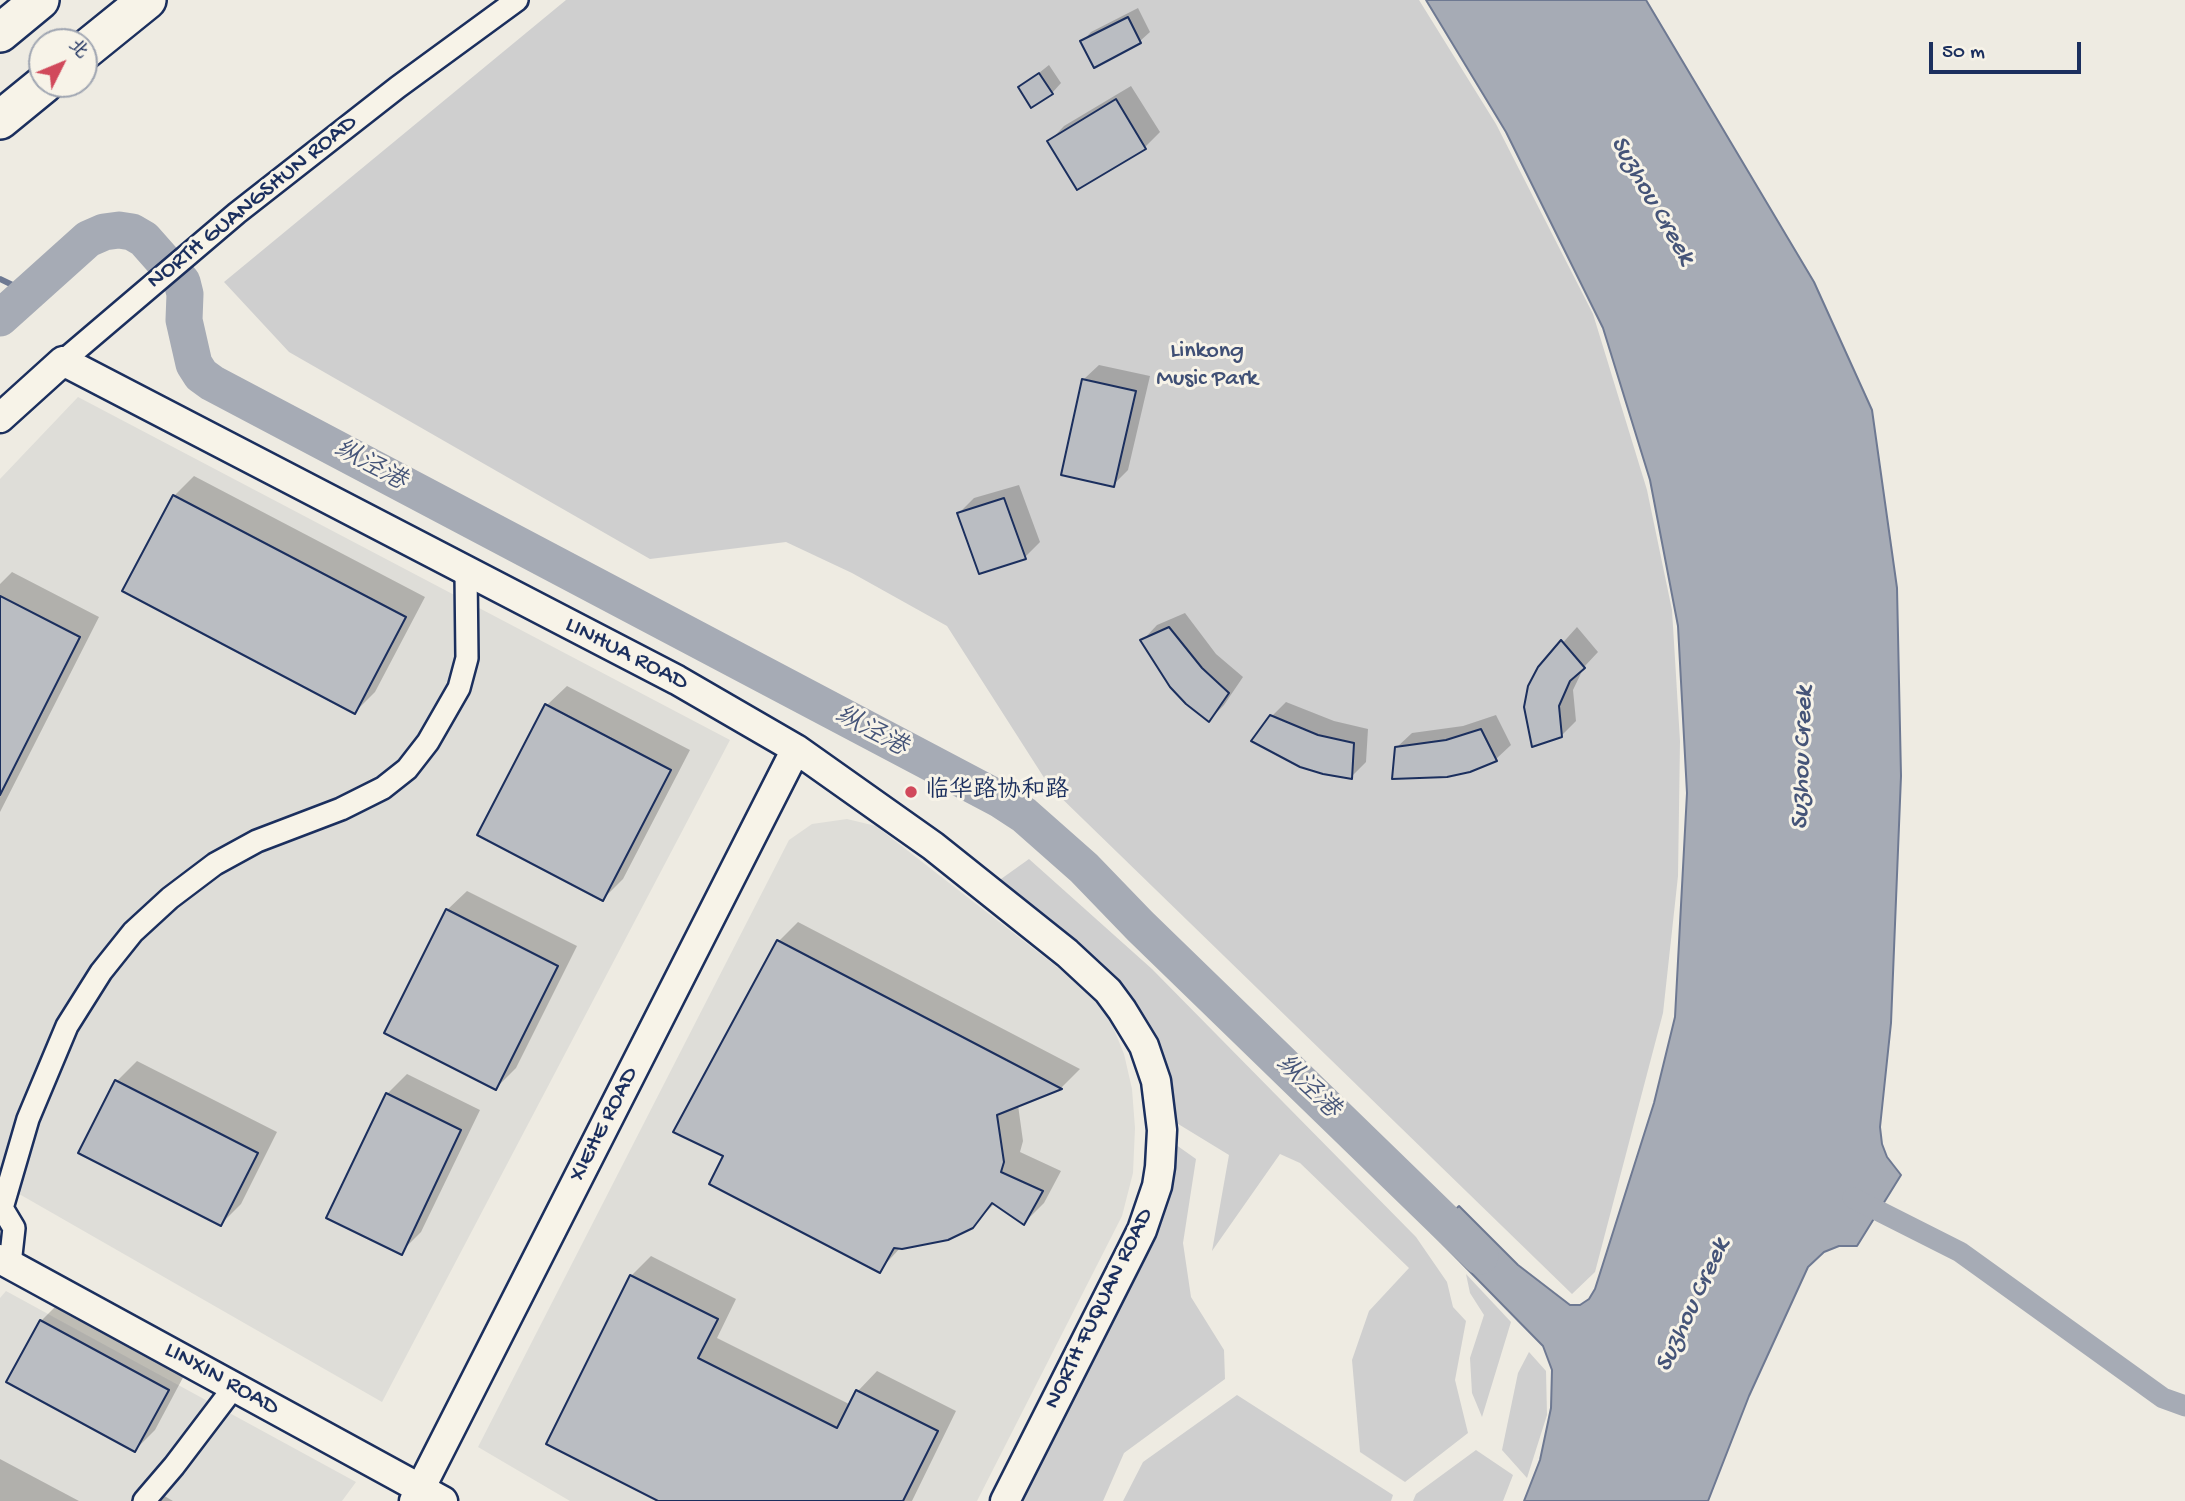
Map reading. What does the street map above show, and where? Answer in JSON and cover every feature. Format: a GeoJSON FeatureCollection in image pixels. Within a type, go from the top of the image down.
{"type":"FeatureCollection","features":[{"type":"Feature","properties":{"kind":"highway"},"geometry":{"type":"LineString","coordinates":[[0,33],[40,0]]}},
{"type":"Feature","properties":{"kind":"highway"},"geometry":{"type":"LineString","coordinates":[[98,40],[147,0]]}},
{"type":"Feature","properties":{"kind":"highway"},"geometry":{"type":"LineString","coordinates":[[0,120],[28,97]]}},
{"type":"Feature","properties":{"kind":"street","name":"NORTH GUANGSHUN ROAD"},"geometry":{"type":"LineString","coordinates":[[0,418],[192,249],[398,88],[517,0]]}},
{"type":"Feature","properties":{"kind":"street","name":"LINHUA ROAD"},"geometry":{"type":"LineString","coordinates":[[63,361],[677,680],[796,749],[933,846],[1075,960],[1108,991],[1134,1029]]}},
{"type":"Feature","properties":{"kind":"street"},"geometry":{"type":"LineString","coordinates":[[5,1262],[15,1228],[1,1208],[28,1119],[45,1073],[67,1026],[100,972],[133,932],[170,898],[215,864],[257,841],[341,809],[383,788],[407,769],[428,743],[459,688],[467,658],[466,572]]}},
{"type":"Feature","properties":{"kind":"street","name":"XIEHE ROAD"},"geometry":{"type":"LineString","coordinates":[[426,1497],[796,749]]}},
{"type":"Feature","properties":{"kind":"street","name":"NORTH FUQUAN ROAD"},"geometry":{"type":"LineString","coordinates":[[1005,1501],[1142,1230],[1157,1186],[1162,1130],[1159,1097],[1150,1063],[1134,1029]]}},
{"type":"Feature","properties":{"kind":"street","name":"LINXIN ROAD"},"geometry":{"type":"LineString","coordinates":[[5,1262],[234,1387],[426,1497]]}},
{"type":"Feature","properties":{"kind":"street"},"geometry":{"type":"LineString","coordinates":[[144,1501],[234,1387]]}},
{"type":"Feature","properties":{"kind":"shaded area"},"geometry":{"type":"Polygon","coordinates":[[[78,397],[730,740],[382,1402],[0,1183],[0,479],[78,397]]]}},
{"type":"Feature","properties":{"kind":"shaded area"},"geometry":{"type":"Polygon","coordinates":[[[847,819],[876,826],[1097,998],[1111,1022],[1124,1054],[1132,1089],[1135,1128],[1133,1173],[1122,1216],[977,1501],[570,1501],[478,1447],[789,840],[812,824],[847,819]]]}},
{"type":"Feature","properties":{"kind":"shaded area"},"geometry":{"type":"Polygon","coordinates":[[[6,1291],[356,1482],[342,1501],[0,1501],[0,1298],[6,1291]]]}},
{"type":"Feature","properties":{"kind":"green space","name":"Linkong Music Park"},"geometry":{"type":"Polygon","coordinates":[[[566,0],[1419,0],[1496,124],[1593,314],[1647,490],[1672,610],[1680,741],[1678,876],[1663,1013],[1595,1272],[1572,1294],[1050,787],[947,626],[852,573],[786,542],[650,559],[289,352],[224,282],[566,0]]]}},
{"type":"Feature","properties":{"kind":"green space"},"geometry":{"type":"Polygon","coordinates":[[[1029,859],[1152,969],[1416,1237],[1447,1282],[1453,1307],[1466,1321],[1455,1380],[1468,1433],[1405,1482],[1360,1452],[1352,1360],[1369,1311],[1409,1268],[1300,1163],[1280,1154],[1212,1251],[1229,1155],[1170,1119],[1160,1057],[994,884],[1029,859]]]}},
{"type":"Feature","properties":{"kind":"green space"},"geometry":{"type":"Polygon","coordinates":[[[1172,1142],[1196,1159],[1183,1243],[1191,1297],[1224,1350],[1225,1379],[1124,1453],[1103,1501],[1019,1501],[1172,1142]]]}},
{"type":"Feature","properties":{"kind":"green space"},"geometry":{"type":"Polygon","coordinates":[[[1466,1274],[1511,1322],[1482,1417],[1472,1393],[1470,1358],[1484,1315],[1470,1293],[1466,1274]]]}},
{"type":"Feature","properties":{"kind":"green space"},"geometry":{"type":"Polygon","coordinates":[[[1529,1352],[1546,1371],[1547,1415],[1527,1478],[1502,1450],[1518,1373],[1529,1352]]]}},
{"type":"Feature","properties":{"kind":"green space"},"geometry":{"type":"Polygon","coordinates":[[[1237,1395],[1393,1495],[1391,1501],[1123,1501],[1143,1462],[1237,1395]]]}},
{"type":"Feature","properties":{"kind":"green space"},"geometry":{"type":"Polygon","coordinates":[[[1476,1450],[1513,1475],[1503,1501],[1413,1501],[1416,1494],[1476,1450]]]}},
{"type":"Feature","properties":{"kind":"water","name":"Suzhou Creek"},"geometry":{"type":"Polygon","coordinates":[[[1426,0],[1646,0],[1814,282],[1872,410],[1897,588],[1901,776],[1891,1023],[1880,1127],[1887,1157],[1901,1175],[1857,1246],[1839,1246],[1824,1252],[1808,1267],[1749,1396],[1708,1501],[1524,1501],[1540,1460],[1551,1408],[1552,1370],[1543,1346],[1431,1232],[1459,1206],[1518,1265],[1570,1305],[1580,1305],[1589,1299],[1595,1289],[1654,1103],[1675,1017],[1687,793],[1678,626],[1650,480],[1603,328],[1506,132],[1426,0]]]}},
{"type":"Feature","properties":{"kind":"building"},"geometry":{"type":"Polygon","coordinates":[[[1128,17],[1141,43],[1094,68],[1080,41],[1128,17]]]}},
{"type":"Feature","properties":{"kind":"building"},"geometry":{"type":"Polygon","coordinates":[[[1039,73],[1053,94],[1031,108],[1018,87],[1039,73]]]}},
{"type":"Feature","properties":{"kind":"building"},"geometry":{"type":"Polygon","coordinates":[[[1116,99],[1146,149],[1077,190],[1047,141],[1116,99]]]}},
{"type":"Feature","properties":{"kind":"building"},"geometry":{"type":"Polygon","coordinates":[[[1082,379],[1136,391],[1114,487],[1061,475],[1082,379]]]}},
{"type":"Feature","properties":{"kind":"building"},"geometry":{"type":"Polygon","coordinates":[[[173,495],[406,617],[355,714],[122,591],[173,495]]]}},
{"type":"Feature","properties":{"kind":"building"},"geometry":{"type":"Polygon","coordinates":[[[1004,498],[1026,559],[979,574],[957,513],[1004,498]]]}},
{"type":"Feature","properties":{"kind":"building"},"geometry":{"type":"Polygon","coordinates":[[[0,596],[80,637],[0,795],[0,596]]]}},
{"type":"Feature","properties":{"kind":"building"},"geometry":{"type":"Polygon","coordinates":[[[1169,627],[1202,668],[1229,693],[1209,722],[1170,687],[1140,640],[1169,627]]]}},
{"type":"Feature","properties":{"kind":"building"},"geometry":{"type":"Polygon","coordinates":[[[1561,640],[1585,668],[1570,681],[1559,706],[1562,737],[1532,747],[1524,707],[1528,686],[1538,667],[1561,640]]]}},
{"type":"Feature","properties":{"kind":"building"},"geometry":{"type":"Polygon","coordinates":[[[545,704],[671,770],[603,901],[477,835],[545,704]]]}},
{"type":"Feature","properties":{"kind":"building"},"geometry":{"type":"Polygon","coordinates":[[[1270,715],[1318,735],[1354,743],[1352,779],[1300,767],[1251,741],[1270,715]]]}},
{"type":"Feature","properties":{"kind":"building"},"geometry":{"type":"Polygon","coordinates":[[[1481,729],[1497,761],[1470,772],[1447,777],[1392,779],[1395,747],[1446,740],[1481,729]]]}},
{"type":"Feature","properties":{"kind":"building"},"geometry":{"type":"Polygon","coordinates":[[[446,909],[558,966],[496,1090],[384,1033],[446,909]]]}},
{"type":"Feature","properties":{"kind":"building"},"geometry":{"type":"Polygon","coordinates":[[[777,940],[1062,1089],[997,1115],[1004,1162],[1001,1172],[1043,1191],[1024,1225],[992,1203],[973,1228],[948,1240],[902,1249],[894,1248],[880,1273],[709,1184],[723,1156],[673,1132],[777,940]]]}},
{"type":"Feature","properties":{"kind":"building"},"geometry":{"type":"Polygon","coordinates":[[[115,1080],[258,1153],[221,1226],[78,1153],[115,1080]]]}},
{"type":"Feature","properties":{"kind":"building"},"geometry":{"type":"Polygon","coordinates":[[[386,1093],[461,1130],[402,1255],[326,1218],[386,1093]]]}},
{"type":"Feature","properties":{"kind":"building"},"geometry":{"type":"Polygon","coordinates":[[[630,1275],[718,1319],[698,1358],[837,1428],[856,1390],[938,1431],[903,1501],[658,1501],[546,1444],[630,1275]]]}},
{"type":"Feature","properties":{"kind":"building"},"geometry":{"type":"Polygon","coordinates":[[[40,1320],[169,1390],[135,1452],[6,1382],[40,1320]]]}},
{"type":"Feature","properties":{"kind":"waterway","name":"纵泾港"},"geometry":{"type":"LineString","coordinates":[[0,318],[88,239],[104,232],[119,230],[132,232],[144,239],[182,282],[185,294],[184,320],[194,364],[201,375],[212,383],[1001,800],[1024,815],[1084,868],[1140,926],[1480,1256]]}},
{"type":"Feature","properties":{"kind":"waterway"},"geometry":{"type":"LineString","coordinates":[[0,279],[27,292]]}},
{"type":"Feature","properties":{"kind":"waterway"},"geometry":{"type":"LineString","coordinates":[[1853,1198],[1960,1252],[2163,1398],[2185,1406]]}},
{"type":"Feature","properties":{"kind":"place","name":"临华路协和路"},"geometry":{"type":"Point","coordinates":[911,792]}}]}
